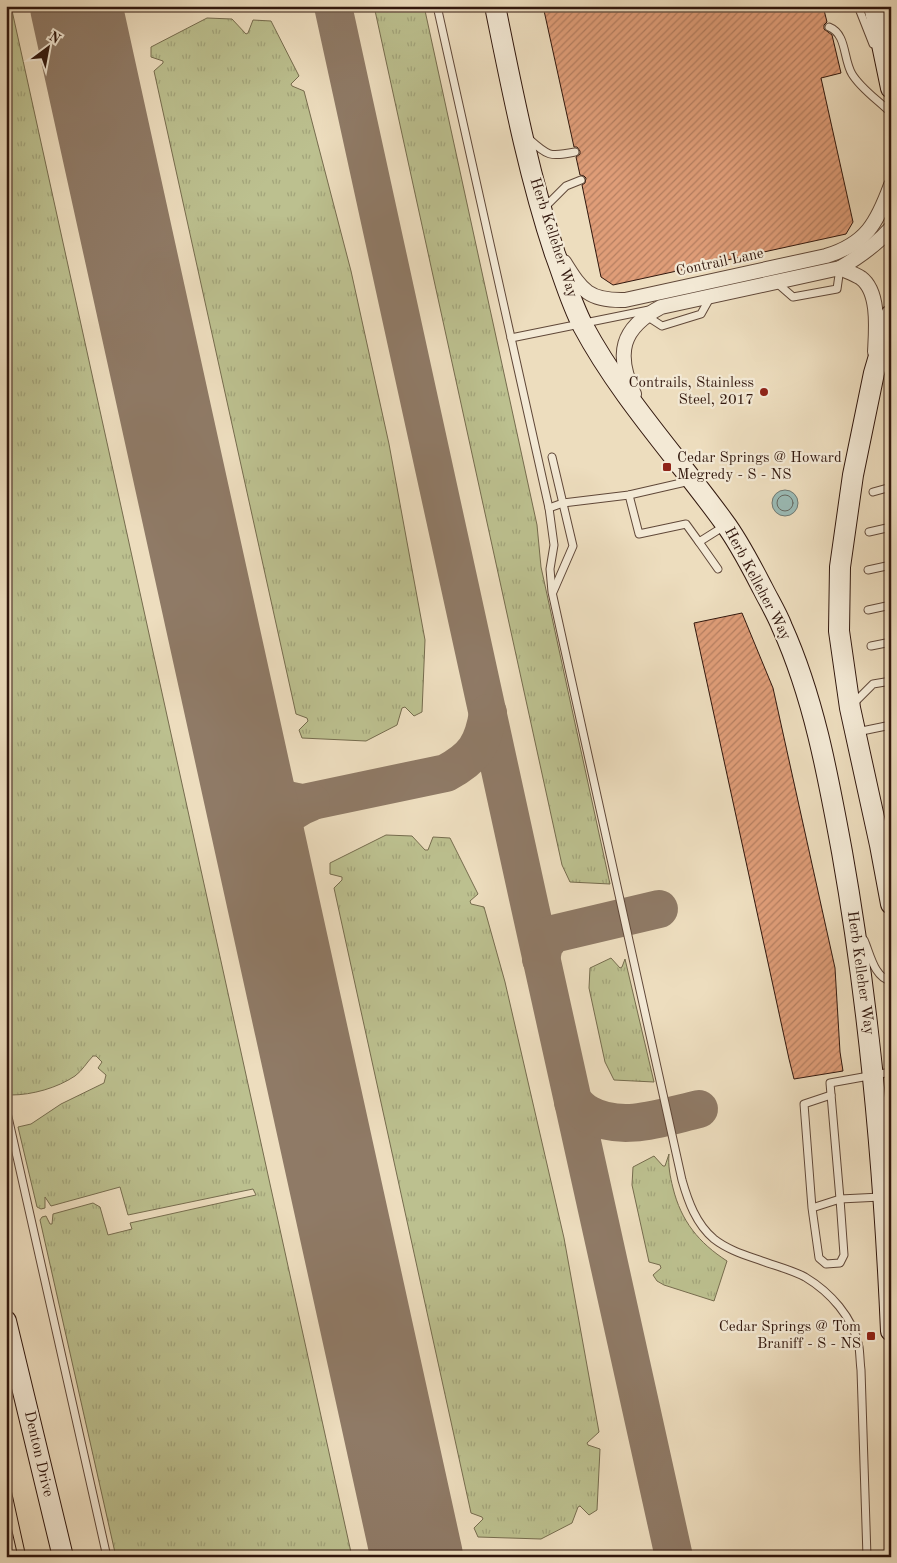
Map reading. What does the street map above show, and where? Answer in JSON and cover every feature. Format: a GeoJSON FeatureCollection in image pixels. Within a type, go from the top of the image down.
{"type":"FeatureCollection","features":[{"type":"Feature","properties":{"kind":"main road","name":"Herb Kelleher Way"},"geometry":{"type":"LineString","coordinates":[[495,6],[521,132],[542,210],[571,299],[582,324],[600,354],[650,426],[726,525],[749,562],[782,626],[805,686],[832,801],[882,1073],[884,1197],[891,1331]]}},
{"type":"Feature","properties":{"kind":"main road"},"geometry":{"type":"LineString","coordinates":[[874,6],[891,88]]}},
{"type":"Feature","properties":{"kind":"main road"},"geometry":{"type":"LineString","coordinates":[[891,315],[874,373],[853,475],[840,567],[839,631],[850,708],[891,904]]}},
{"type":"Feature","properties":{"kind":"main road","name":"Denton Drive"},"geometry":{"type":"LineString","coordinates":[[6,1321],[63,1557]]}},
{"type":"Feature","properties":{"kind":"street","name":"Contrail Lane"},"geometry":{"type":"LineString","coordinates":[[550,238],[576,281],[589,294],[607,301],[625,300],[844,251],[857,243],[868,231],[881,210],[891,185]]}},
{"type":"Feature","properties":{"kind":"street","name":"Contrail Lane"},"geometry":{"type":"LineString","coordinates":[[650,426],[627,380],[623,360],[625,344],[632,330],[645,315],[661,307],[840,268],[879,241],[891,228]]}},
{"type":"Feature","properties":{"kind":"street"},"geometry":{"type":"LineString","coordinates":[[840,268],[861,278],[874,299],[876,340],[874,373]]}},
{"type":"Feature","properties":{"kind":"lane"},"geometry":{"type":"LineString","coordinates":[[437,6],[549,508],[554,545],[550,569],[552,592],[678,1162],[689,1204],[700,1224],[713,1238],[730,1250],[803,1276],[823,1289],[839,1306],[852,1326],[859,1347],[861,1370],[867,1557]]}},
{"type":"Feature","properties":{"kind":"lane"},"geometry":{"type":"LineString","coordinates":[[858,6],[891,88]]}},
{"type":"Feature","properties":{"kind":"lane"},"geometry":{"type":"LineString","coordinates":[[829,26],[835,29],[843,43],[846,60],[852,74],[891,113]]}},
{"type":"Feature","properties":{"kind":"lane"},"geometry":{"type":"LineString","coordinates":[[521,132],[548,154],[557,156],[575,152]]}},
{"type":"Feature","properties":{"kind":"lane"},"geometry":{"type":"LineString","coordinates":[[542,210],[566,186],[581,180]]}},
{"type":"Feature","properties":{"kind":"lane"},"geometry":{"type":"LineString","coordinates":[[776,282],[793,297],[837,289],[840,268]]}},
{"type":"Feature","properties":{"kind":"lane"},"geometry":{"type":"LineString","coordinates":[[645,315],[662,326],[701,314],[711,296]]}},
{"type":"Feature","properties":{"kind":"lane","name":"Contrail Lane"},"geometry":{"type":"LineString","coordinates":[[511,338],[661,307]]}},
{"type":"Feature","properties":{"kind":"lane"},"geometry":{"type":"LineString","coordinates":[[552,457],[573,546],[552,592]]}},
{"type":"Feature","properties":{"kind":"lane"},"geometry":{"type":"LineString","coordinates":[[549,508],[563,503],[629,495],[693,480]]}},
{"type":"Feature","properties":{"kind":"lane"},"geometry":{"type":"LineString","coordinates":[[873,492],[891,487]]}},
{"type":"Feature","properties":{"kind":"lane"},"geometry":{"type":"LineString","coordinates":[[629,495],[639,534],[686,524],[718,569]]}},
{"type":"Feature","properties":{"kind":"lane"},"geometry":{"type":"LineString","coordinates":[[700,542],[726,525]]}},
{"type":"Feature","properties":{"kind":"lane"},"geometry":{"type":"LineString","coordinates":[[869,532],[891,527]]}},
{"type":"Feature","properties":{"kind":"lane"},"geometry":{"type":"LineString","coordinates":[[868,570],[891,565]]}},
{"type":"Feature","properties":{"kind":"lane"},"geometry":{"type":"LineString","coordinates":[[868,610],[891,604]]}},
{"type":"Feature","properties":{"kind":"lane"},"geometry":{"type":"LineString","coordinates":[[871,646],[891,642]]}},
{"type":"Feature","properties":{"kind":"lane"},"geometry":{"type":"LineString","coordinates":[[850,708],[873,684],[891,680]]}},
{"type":"Feature","properties":{"kind":"lane"},"geometry":{"type":"LineString","coordinates":[[855,732],[891,725]]}},
{"type":"Feature","properties":{"kind":"lane"},"geometry":{"type":"LineString","coordinates":[[854,922],[877,972],[891,981]]}},
{"type":"Feature","properties":{"kind":"lane"},"geometry":{"type":"LineString","coordinates":[[831,1095],[804,1104],[812,1208],[819,1258],[826,1264],[840,1263],[844,1255],[840,1199],[830,1083],[882,1073]]}},
{"type":"Feature","properties":{"kind":"lane"},"geometry":{"type":"LineString","coordinates":[[6,1108],[107,1557]]}},
{"type":"Feature","properties":{"kind":"lane"},"geometry":{"type":"LineString","coordinates":[[812,1208],[840,1199],[884,1197]]}},
{"type":"Feature","properties":{"kind":"green space"},"geometry":{"type":"Polygon","coordinates":[[[6,6],[11,6],[352,1557],[116,1557],[40,1220],[46,1216],[50,1224],[52,1224],[53,1214],[93,1203],[100,1207],[108,1235],[132,1229],[130,1223],[256,1195],[253,1189],[128,1215],[120,1187],[51,1206],[45,1197],[45,1208],[41,1209],[37,1207],[18,1127],[31,1124],[61,1104],[104,1083],[106,1075],[98,1068],[102,1062],[96,1056],[93,1056],[78,1074],[60,1084],[36,1092],[11,1095],[6,1073],[6,6]]]}},
{"type":"Feature","properties":{"kind":"green space"},"geometry":{"type":"Polygon","coordinates":[[[374,6],[424,6],[537,525],[541,567],[610,884],[570,882],[562,865],[374,6]]]}},
{"type":"Feature","properties":{"kind":"green space"},"geometry":{"type":"Polygon","coordinates":[[[207,18],[232,19],[246,34],[253,20],[271,21],[299,76],[291,84],[304,91],[351,271],[389,444],[425,640],[422,712],[414,716],[405,707],[402,708],[397,725],[366,741],[302,738],[299,730],[308,721],[307,718],[296,714],[154,71],[163,61],[151,57],[151,47],[207,18]]]}},
{"type":"Feature","properties":{"kind":"green space"},"geometry":{"type":"Polygon","coordinates":[[[386,835],[412,836],[425,850],[428,850],[433,837],[450,838],[478,894],[470,901],[471,904],[484,907],[505,982],[564,1238],[599,1432],[587,1443],[600,1449],[597,1510],[589,1515],[580,1506],[578,1507],[572,1523],[541,1539],[478,1537],[474,1528],[483,1519],[471,1513],[334,888],[342,880],[342,877],[330,874],[330,863],[386,835]]]}},
{"type":"Feature","properties":{"kind":"green space"},"geometry":{"type":"Polygon","coordinates":[[[611,958],[620,968],[625,959],[654,1082],[614,1080],[605,1062],[589,988],[590,968],[611,958]]]}},
{"type":"Feature","properties":{"kind":"green space"},"geometry":{"type":"Polygon","coordinates":[[[669,1154],[669,1171],[676,1200],[686,1221],[708,1247],[727,1261],[714,1301],[657,1281],[653,1275],[661,1268],[660,1265],[649,1262],[632,1185],[633,1167],[654,1156],[665,1166],[669,1154]]]}},
{"type":"Feature","properties":{"kind":"water"},"geometry":{"type":"Polygon","coordinates":[[[785,490],[794,494],[798,503],[794,512],[785,516],[776,512],[772,503],[776,494],[785,490]]]}},
{"type":"Feature","properties":{"kind":"building"},"geometry":{"type":"Polygon","coordinates":[[[543,6],[823,6],[827,22],[824,25],[824,29],[832,35],[841,73],[821,78],[853,222],[846,234],[613,285],[601,277],[582,185],[585,183],[586,178],[580,175],[576,157],[580,154],[580,151],[577,147],[574,147],[543,6]]]}},
{"type":"Feature","properties":{"kind":"building"},"geometry":{"type":"Polygon","coordinates":[[[742,613],[773,688],[835,968],[840,1052],[843,1071],[794,1079],[789,1059],[694,623],[742,613]]]}},
{"type":"Feature","properties":{"kind":"taxiway"},"geometry":{"type":"LineString","coordinates":[[87,55],[90,28],[101,6]]}},
{"type":"Feature","properties":{"kind":"taxiway"},"geometry":{"type":"LineString","coordinates":[[333,6],[674,1557]]}},
{"type":"Feature","properties":{"kind":"taxiway"},"geometry":{"type":"LineString","coordinates":[[244,768],[269,792],[285,799],[303,803],[446,773],[464,762],[476,749],[483,734],[488,713]]}},
{"type":"Feature","properties":{"kind":"taxiway"},"geometry":{"type":"LineString","coordinates":[[266,870],[269,847],[277,828],[291,813],[311,802]]}},
{"type":"Feature","properties":{"kind":"taxiway"},"geometry":{"type":"LineString","coordinates":[[541,959],[544,945],[553,934],[659,909]]}},
{"type":"Feature","properties":{"kind":"taxiway"},"geometry":{"type":"LineString","coordinates":[[573,1102],[588,1114],[601,1120],[629,1123],[643,1122],[699,1109]]}},
{"type":"Feature","properties":{"kind":"taxiway"},"geometry":{"type":"LineString","coordinates":[[414,1545],[419,1557]]}},
{"type":"Feature","properties":{"kind":"runway"},"geometry":{"type":"LineString","coordinates":[[76,6],[417,1557]]}},
{"type":"Feature","properties":{"kind":"tram line"},"geometry":{"type":"LineString","coordinates":[[6,1467],[26,1557]]}},
{"type":"Feature","properties":{"kind":"tram line"},"geometry":{"type":"LineString","coordinates":[[6,1505],[18,1557]]}},
{"type":"Feature","properties":{"kind":"place","name":"Contrails, Stainless Steel, 2017"},"geometry":{"type":"Point","coordinates":[764,392]}},
{"type":"Feature","properties":{"kind":"place","name":"Cedar Springs @ Howard Megredy - S - NS"},"geometry":{"type":"Point","coordinates":[667,467]}},
{"type":"Feature","properties":{"kind":"place","name":"Cedar Springs @ Tom Braniff - S - NS"},"geometry":{"type":"Point","coordinates":[871,1336]}}]}
